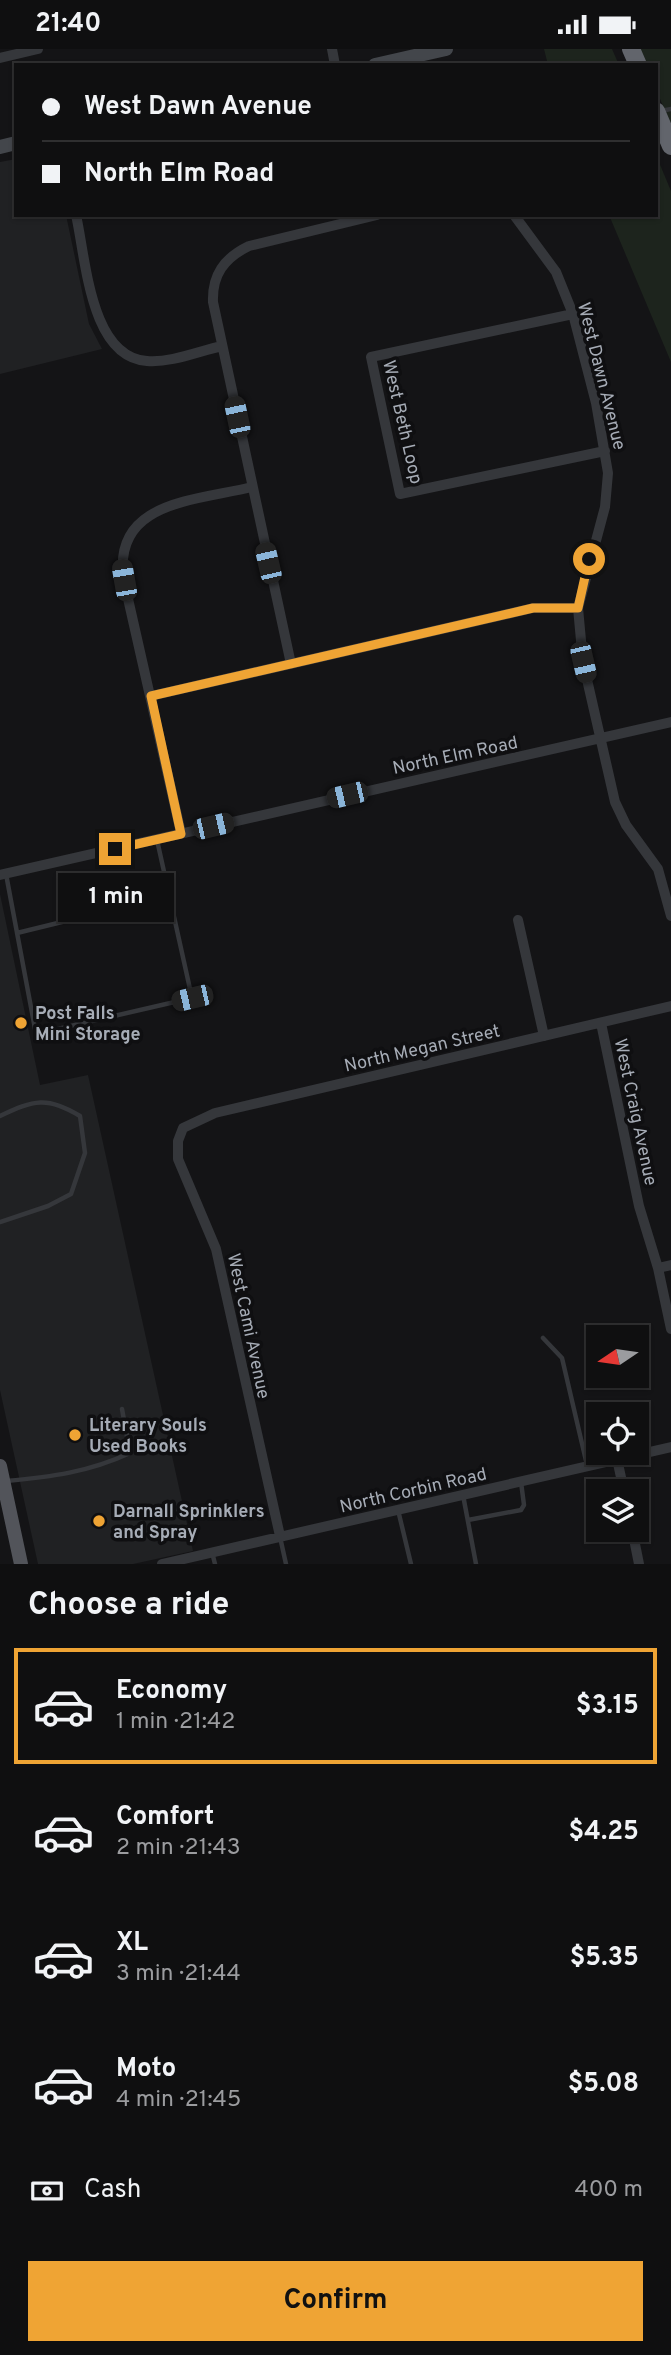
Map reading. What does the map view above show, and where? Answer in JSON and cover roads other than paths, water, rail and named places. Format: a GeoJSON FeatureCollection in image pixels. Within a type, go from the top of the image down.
{"type":"FeatureCollection","features":[{"type":"Feature","properties":{"kind":"highway"},"geometry":{"type":"LineString","coordinates":[[658,114],[671,146]]}},
{"type":"Feature","properties":{"kind":"main road"},"geometry":{"type":"LineString","coordinates":[[0,1466],[21,1564]]}},
{"type":"Feature","properties":{"kind":"street"},"geometry":{"type":"LineString","coordinates":[[0,58],[38,49]]}},
{"type":"Feature","properties":{"kind":"street"},"geometry":{"type":"LineString","coordinates":[[386,63],[438,54]]}},
{"type":"Feature","properties":{"kind":"street"},"geometry":{"type":"LineString","coordinates":[[76,217],[99,320],[108,339],[117,349],[125,355],[149,361],[222,346]]}},
{"type":"Feature","properties":{"kind":"street"},"geometry":{"type":"LineString","coordinates":[[291,664],[251,487],[212,289],[220,268],[229,258],[248,246],[369,217]]}},
{"type":"Feature","properties":{"kind":"street","name":"West Dawn Avenue"},"geometry":{"type":"LineString","coordinates":[[515,217],[556,272],[573,314],[605,451],[608,473],[605,507],[578,608],[583,662],[615,802],[626,825],[658,869],[671,916]]}},
{"type":"Feature","properties":{"kind":"street","name":"West Beth Loop"},"geometry":{"type":"LineString","coordinates":[[573,314],[370,357],[400,494],[605,451]]}},
{"type":"Feature","properties":{"kind":"street"},"geometry":{"type":"LineString","coordinates":[[181,834],[121,563],[126,537],[134,526],[154,512],[251,487]]}},
{"type":"Feature","properties":{"kind":"street"},"geometry":{"type":"LineString","coordinates":[[151,696],[533,608],[578,608]]}},
{"type":"Feature","properties":{"kind":"street","name":"North Elm Road"},"geometry":{"type":"LineString","coordinates":[[3,874],[671,722]]}},
{"type":"Feature","properties":{"kind":"street"},"geometry":{"type":"LineString","coordinates":[[518,920],[544,1036]]}},
{"type":"Feature","properties":{"kind":"street","name":"North Megan Street"},"geometry":{"type":"LineString","coordinates":[[183,1128],[215,1113],[671,1006]]}},
{"type":"Feature","properties":{"kind":"street","name":"West Craig Avenue"},"geometry":{"type":"LineString","coordinates":[[601,1023],[639,1206],[658,1268],[671,1329]]}},
{"type":"Feature","properties":{"kind":"street","name":"West Cami Avenue"},"geometry":{"type":"LineString","coordinates":[[183,1128],[178,1141],[177,1159],[216,1249],[280,1536]]}},
{"type":"Feature","properties":{"kind":"street"},"geometry":{"type":"LineString","coordinates":[[658,1268],[671,1265]]}},
{"type":"Feature","properties":{"kind":"street","name":"North Corbin Road"},"geometry":{"type":"LineString","coordinates":[[649,1452],[671,1447]]}},
{"type":"Feature","properties":{"kind":"street","name":"North Corbin Road"},"geometry":{"type":"LineString","coordinates":[[163,1564],[591,1465]]}},
{"type":"Feature","properties":{"kind":"street"},"geometry":{"type":"LineString","coordinates":[[635,1542],[639,1564]]}},
{"type":"Feature","properties":{"kind":"lane"},"geometry":{"type":"LineString","coordinates":[[3,874],[18,933],[36,1034],[192,998],[157,840]]}},
{"type":"Feature","properties":{"kind":"lane"},"geometry":{"type":"LineString","coordinates":[[18,933],[169,896]]}},
{"type":"Feature","properties":{"kind":"lane"},"geometry":{"type":"LineString","coordinates":[[0,1115],[32,1101],[60,1104],[80,1116],[85,1153],[71,1194],[48,1206],[0,1222]]}},
{"type":"Feature","properties":{"kind":"lane"},"geometry":{"type":"LineString","coordinates":[[543,1338],[562,1358],[587,1466]]}},
{"type":"Feature","properties":{"kind":"lane"},"geometry":{"type":"LineString","coordinates":[[3,1481],[67,1475],[100,1467],[130,1453],[122,1409]]}},
{"type":"Feature","properties":{"kind":"lane"},"geometry":{"type":"LineString","coordinates":[[468,1520],[521,1510],[524,1497],[520,1481]]}},
{"type":"Feature","properties":{"kind":"lane"},"geometry":{"type":"LineString","coordinates":[[463,1495],[477,1564]]}},
{"type":"Feature","properties":{"kind":"lane"},"geometry":{"type":"LineString","coordinates":[[398,1510],[411,1564]]}},
{"type":"Feature","properties":{"kind":"lane"},"geometry":{"type":"LineString","coordinates":[[280,1536],[286,1564]]}},
{"type":"Feature","properties":{"kind":"lane"},"geometry":{"type":"LineString","coordinates":[[212,1552],[215,1564]]}},
{"type":"Feature","properties":{"kind":"place","name":"Post Falls Mini Storage"},"geometry":{"type":"Point","coordinates":[21,1023]}},
{"type":"Feature","properties":{"kind":"place","name":"Literary Souls Used Books"},"geometry":{"type":"Point","coordinates":[75,1435]}},
{"type":"Feature","properties":{"kind":"place","name":"Darnall Sprinklers and Spray"},"geometry":{"type":"Point","coordinates":[99,1521]}}]}
